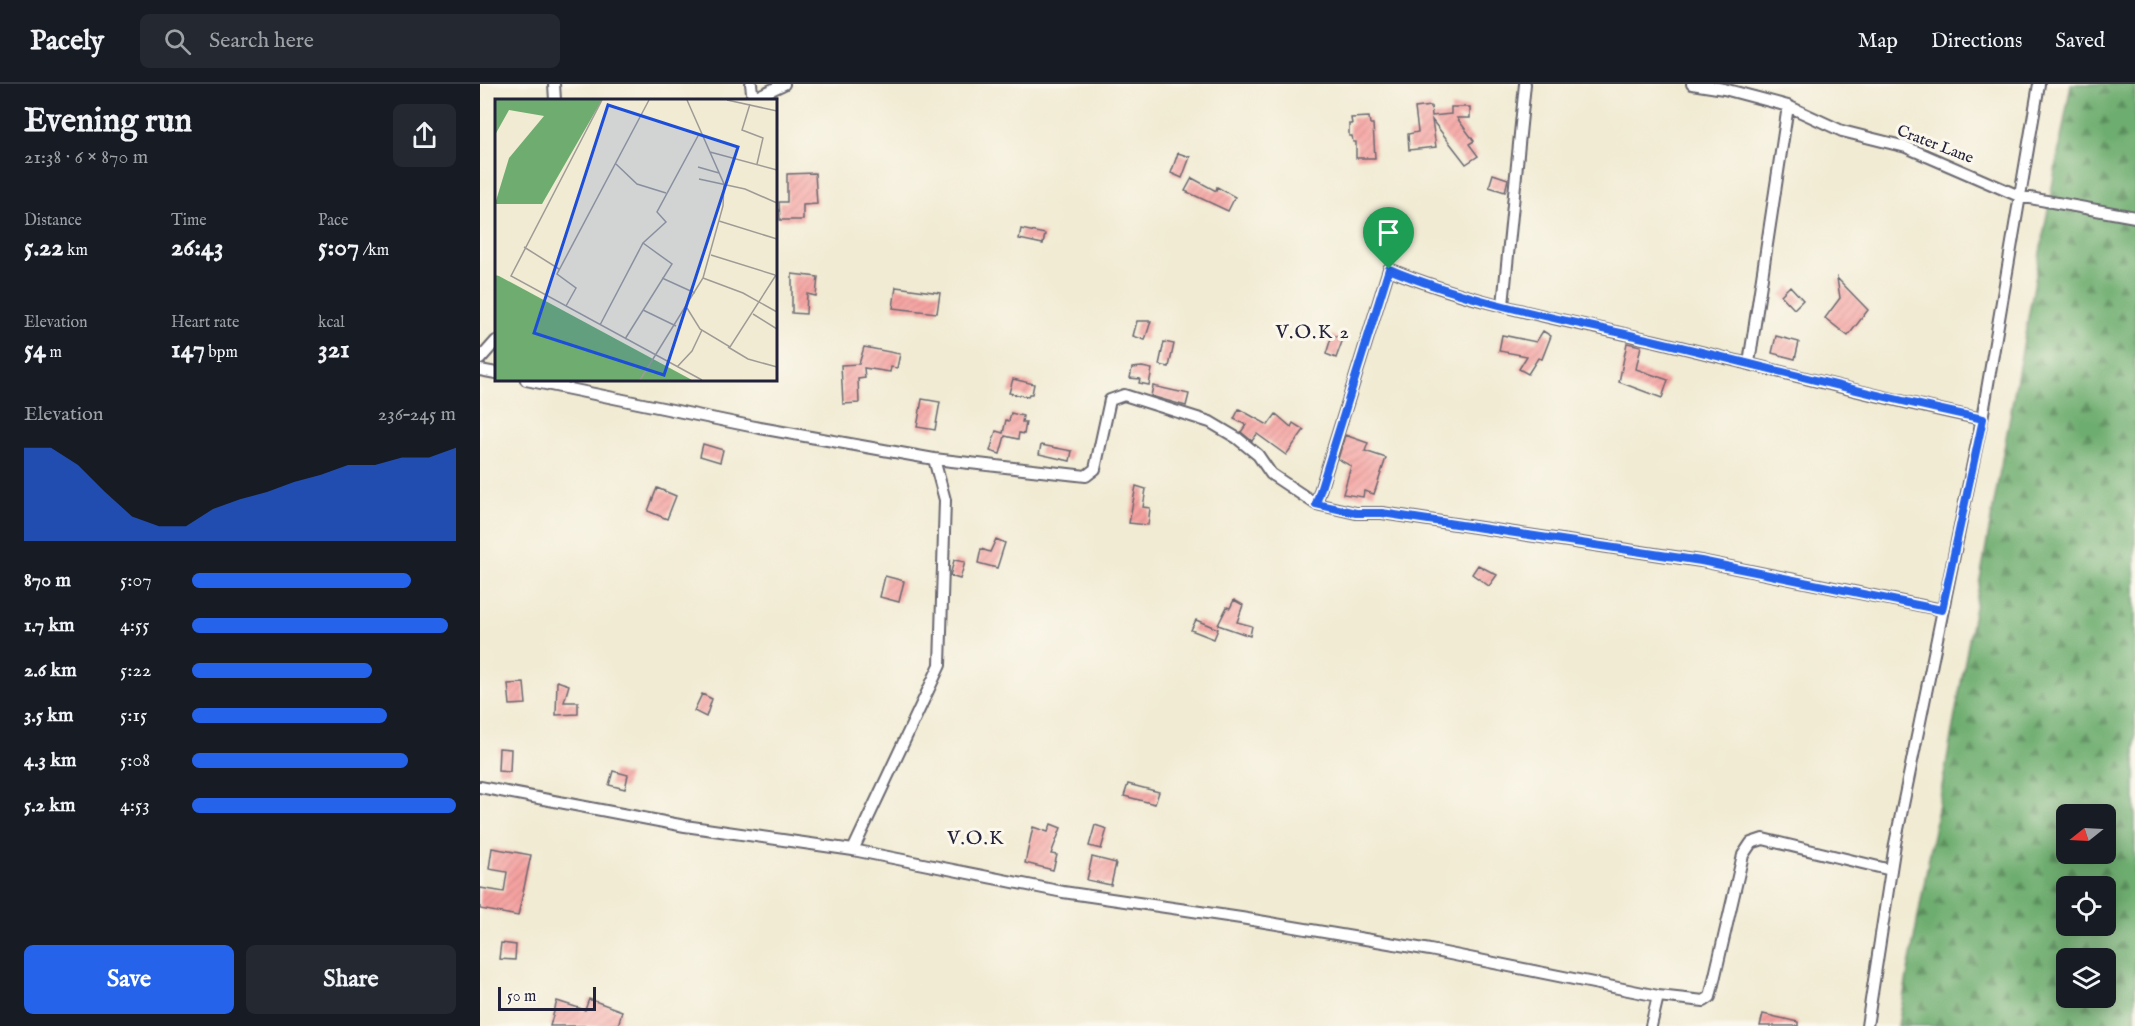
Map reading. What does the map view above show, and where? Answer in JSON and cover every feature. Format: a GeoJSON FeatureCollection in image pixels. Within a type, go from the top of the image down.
{"type":"FeatureCollection","features":[{"type":"Feature","properties":{"kind":"street"},"geometry":{"type":"LineString","coordinates":[[554,84],[555,99]]}},
{"type":"Feature","properties":{"kind":"street"},"geometry":{"type":"LineString","coordinates":[[751,84],[752,99]]}},
{"type":"Feature","properties":{"kind":"street"},"geometry":{"type":"LineString","coordinates":[[754,99],[784,84]]}},
{"type":"Feature","properties":{"kind":"street"},"geometry":{"type":"LineString","coordinates":[[1503,305],[1525,84]]}},
{"type":"Feature","properties":{"kind":"street","name":"Crater Lane"},"geometry":{"type":"LineString","coordinates":[[1692,84],[1724,89],[1788,106],[1842,131],[1906,147],[2019,196],[2135,217]]}},
{"type":"Feature","properties":{"kind":"street"},"geometry":{"type":"LineString","coordinates":[[1867,1026],[1891,870],[1942,610],[1983,419],[2039,84]]}},
{"type":"Feature","properties":{"kind":"street"},"geometry":{"type":"LineString","coordinates":[[1749,363],[1788,106]]}},
{"type":"Feature","properties":{"kind":"street"},"geometry":{"type":"LineString","coordinates":[[1316,504],[1389,269],[1503,305],[1749,363],[1870,396],[1983,419]]}},
{"type":"Feature","properties":{"kind":"street"},"geometry":{"type":"LineString","coordinates":[[480,359],[495,342]]}},
{"type":"Feature","properties":{"kind":"street"},"geometry":{"type":"LineString","coordinates":[[480,370],[495,373]]}},
{"type":"Feature","properties":{"kind":"street"},"geometry":{"type":"LineString","coordinates":[[531,381],[760,428],[934,459],[1086,476],[1095,469],[1110,400],[1124,395],[1210,422],[1237,438],[1258,455],[1271,474],[1316,504],[1356,513],[1382,513],[1701,561],[1942,610]]}},
{"type":"Feature","properties":{"kind":"street"},"geometry":{"type":"LineString","coordinates":[[853,850],[940,665],[945,500],[934,459]]}},
{"type":"Feature","properties":{"kind":"street"},"geometry":{"type":"LineString","coordinates":[[480,787],[685,826],[853,850],[1063,892],[1241,918],[1431,950],[1658,996],[1704,1001],[1710,997],[1743,855],[1751,843],[1763,839],[1891,870]]}},
{"type":"Feature","properties":{"kind":"street"},"geometry":{"type":"LineString","coordinates":[[1651,1026],[1658,996]]}},
{"type":"Feature","properties":{"kind":"green space"},"geometry":{"type":"Polygon","coordinates":[[[2071,84],[2135,84],[2135,1026],[1898,1026],[2071,84]]]}},
{"type":"Feature","properties":{"kind":"building"},"geometry":{"type":"Polygon","coordinates":[[[1431,106],[1432,116],[1451,114],[1451,107],[1470,107],[1470,118],[1457,118],[1474,141],[1469,144],[1478,156],[1466,164],[1432,120],[1436,147],[1409,150],[1408,134],[1418,132],[1415,108],[1431,106]]]}},
{"type":"Feature","properties":{"kind":"building"},"geometry":{"type":"Polygon","coordinates":[[[1369,117],[1370,124],[1373,124],[1375,158],[1356,158],[1356,142],[1353,142],[1352,136],[1349,136],[1349,124],[1352,124],[1351,118],[1369,117]]]}},
{"type":"Feature","properties":{"kind":"building"},"geometry":{"type":"Polygon","coordinates":[[[1178,153],[1190,157],[1182,178],[1171,173],[1178,153]]]}},
{"type":"Feature","properties":{"kind":"building"},"geometry":{"type":"Polygon","coordinates":[[[815,173],[817,204],[803,205],[803,220],[780,220],[779,202],[787,202],[787,174],[815,173]]]}},
{"type":"Feature","properties":{"kind":"building"},"geometry":{"type":"Polygon","coordinates":[[[1493,174],[1508,179],[1505,192],[1489,187],[1493,174]]]}},
{"type":"Feature","properties":{"kind":"building"},"geometry":{"type":"Polygon","coordinates":[[[1192,178],[1216,191],[1217,187],[1235,197],[1228,211],[1185,191],[1192,178]]]}},
{"type":"Feature","properties":{"kind":"building"},"geometry":{"type":"Polygon","coordinates":[[[1382,225],[1383,234],[1388,234],[1390,244],[1374,249],[1371,227],[1382,225]]]}},
{"type":"Feature","properties":{"kind":"building"},"geometry":{"type":"Polygon","coordinates":[[[1021,229],[1045,234],[1043,244],[1019,239],[1021,229]]]}},
{"type":"Feature","properties":{"kind":"building"},"geometry":{"type":"Polygon","coordinates":[[[792,274],[818,277],[816,296],[807,294],[806,314],[792,313],[792,274]]]}},
{"type":"Feature","properties":{"kind":"building"},"geometry":{"type":"Polygon","coordinates":[[[1837,278],[1868,310],[1848,336],[1825,318],[1840,298],[1837,278]]]}},
{"type":"Feature","properties":{"kind":"building"},"geometry":{"type":"Polygon","coordinates":[[[1790,286],[1803,300],[1794,309],[1781,295],[1790,286]]]}},
{"type":"Feature","properties":{"kind":"building"},"geometry":{"type":"Polygon","coordinates":[[[896,287],[940,293],[937,313],[893,308],[896,287]]]}},
{"type":"Feature","properties":{"kind":"building"},"geometry":{"type":"Polygon","coordinates":[[[1137,321],[1151,321],[1145,340],[1133,336],[1137,321]]]}},
{"type":"Feature","properties":{"kind":"building"},"geometry":{"type":"Polygon","coordinates":[[[1543,331],[1551,336],[1542,359],[1538,358],[1528,374],[1519,369],[1527,356],[1499,351],[1502,335],[1536,342],[1543,331]]]}},
{"type":"Feature","properties":{"kind":"building"},"geometry":{"type":"Polygon","coordinates":[[[1332,335],[1343,339],[1336,358],[1326,354],[1332,335]]]}},
{"type":"Feature","properties":{"kind":"building"},"geometry":{"type":"Polygon","coordinates":[[[1776,336],[1799,342],[1795,359],[1772,353],[1776,336]]]}},
{"type":"Feature","properties":{"kind":"building"},"geometry":{"type":"Polygon","coordinates":[[[1164,342],[1174,344],[1169,367],[1159,365],[1164,342]]]}},
{"type":"Feature","properties":{"kind":"building"},"geometry":{"type":"Polygon","coordinates":[[[1627,343],[1641,346],[1636,369],[1668,380],[1662,398],[1619,382],[1627,343]]]}},
{"type":"Feature","properties":{"kind":"building"},"geometry":{"type":"Polygon","coordinates":[[[864,347],[900,354],[897,368],[891,367],[890,372],[864,368],[865,378],[858,379],[859,403],[843,404],[841,365],[859,364],[864,347]]]}},
{"type":"Feature","properties":{"kind":"building"},"geometry":{"type":"Polygon","coordinates":[[[1132,368],[1152,369],[1149,385],[1139,383],[1140,379],[1130,378],[1132,368]]]}},
{"type":"Feature","properties":{"kind":"building"},"geometry":{"type":"Polygon","coordinates":[[[1013,379],[1034,384],[1032,394],[1028,397],[1009,393],[1013,379]]]}},
{"type":"Feature","properties":{"kind":"building"},"geometry":{"type":"Polygon","coordinates":[[[1153,386],[1189,394],[1186,406],[1151,396],[1153,386]]]}},
{"type":"Feature","properties":{"kind":"building"},"geometry":{"type":"Polygon","coordinates":[[[922,399],[940,402],[935,430],[917,427],[922,399]]]}},
{"type":"Feature","properties":{"kind":"building"},"geometry":{"type":"Polygon","coordinates":[[[1239,409],[1268,425],[1276,414],[1291,427],[1293,423],[1304,430],[1286,455],[1257,434],[1252,441],[1241,432],[1246,425],[1234,419],[1239,409]]]}},
{"type":"Feature","properties":{"kind":"building"},"geometry":{"type":"Polygon","coordinates":[[[1011,413],[1023,416],[1022,422],[1026,422],[1024,434],[1019,433],[1018,439],[1005,436],[1000,454],[990,451],[996,431],[1003,433],[1006,420],[1009,421],[1011,413]]]}},
{"type":"Feature","properties":{"kind":"building"},"geometry":{"type":"Polygon","coordinates":[[[1345,435],[1368,443],[1365,451],[1386,458],[1374,494],[1364,491],[1363,497],[1343,494],[1351,466],[1338,459],[1345,435]]]}},
{"type":"Feature","properties":{"kind":"building"},"geometry":{"type":"Polygon","coordinates":[[[703,444],[723,450],[720,462],[700,456],[703,444]]]}},
{"type":"Feature","properties":{"kind":"building"},"geometry":{"type":"Polygon","coordinates":[[[1041,445],[1072,451],[1070,461],[1039,454],[1041,445]]]}},
{"type":"Feature","properties":{"kind":"building"},"geometry":{"type":"Polygon","coordinates":[[[1136,486],[1146,489],[1143,507],[1150,508],[1148,525],[1129,523],[1136,486]]]}},
{"type":"Feature","properties":{"kind":"building"},"geometry":{"type":"Polygon","coordinates":[[[657,488],[676,496],[667,519],[648,511],[657,488]]]}},
{"type":"Feature","properties":{"kind":"building"},"geometry":{"type":"Polygon","coordinates":[[[996,539],[1005,543],[997,568],[978,563],[981,549],[990,552],[996,539]]]}},
{"type":"Feature","properties":{"kind":"building"},"geometry":{"type":"Polygon","coordinates":[[[954,560],[965,562],[960,579],[950,576],[954,560]]]}},
{"type":"Feature","properties":{"kind":"building"},"geometry":{"type":"Polygon","coordinates":[[[1478,565],[1497,575],[1489,586],[1472,574],[1478,565]]]}},
{"type":"Feature","properties":{"kind":"building"},"geometry":{"type":"Polygon","coordinates":[[[885,576],[904,581],[899,602],[880,597],[885,576]]]}},
{"type":"Feature","properties":{"kind":"building"},"geometry":{"type":"Polygon","coordinates":[[[1234,600],[1243,605],[1237,622],[1252,626],[1250,636],[1218,625],[1227,607],[1230,608],[1234,600]]]}},
{"type":"Feature","properties":{"kind":"building"},"geometry":{"type":"Polygon","coordinates":[[[1196,620],[1218,629],[1214,639],[1191,630],[1196,620]]]}},
{"type":"Feature","properties":{"kind":"building"},"geometry":{"type":"Polygon","coordinates":[[[557,681],[569,685],[564,702],[578,702],[578,714],[556,715],[557,681]]]}},
{"type":"Feature","properties":{"kind":"building"},"geometry":{"type":"Polygon","coordinates":[[[524,683],[526,704],[510,705],[508,684],[524,683]]]}},
{"type":"Feature","properties":{"kind":"building"},"geometry":{"type":"Polygon","coordinates":[[[702,694],[712,699],[706,717],[694,711],[702,694]]]}},
{"type":"Feature","properties":{"kind":"building"},"geometry":{"type":"Polygon","coordinates":[[[499,748],[511,749],[510,772],[498,771],[499,748]]]}},
{"type":"Feature","properties":{"kind":"building"},"geometry":{"type":"Polygon","coordinates":[[[613,771],[628,775],[625,789],[609,785],[613,771]]]}},
{"type":"Feature","properties":{"kind":"building"},"geometry":{"type":"Polygon","coordinates":[[[1128,784],[1159,792],[1155,804],[1124,796],[1128,784]]]}},
{"type":"Feature","properties":{"kind":"building"},"geometry":{"type":"Polygon","coordinates":[[[1051,824],[1061,828],[1051,854],[1057,855],[1053,870],[1025,863],[1033,827],[1048,832],[1051,824]]]}},
{"type":"Feature","properties":{"kind":"building"},"geometry":{"type":"Polygon","coordinates":[[[1095,825],[1107,829],[1101,849],[1089,846],[1095,825]]]}},
{"type":"Feature","properties":{"kind":"building"},"geometry":{"type":"Polygon","coordinates":[[[492,848],[531,855],[518,916],[480,909],[480,888],[504,892],[507,872],[489,869],[492,848]]]}},
{"type":"Feature","properties":{"kind":"building"},"geometry":{"type":"Polygon","coordinates":[[[1092,857],[1116,863],[1111,885],[1087,880],[1092,857]]]}},
{"type":"Feature","properties":{"kind":"building"},"geometry":{"type":"Polygon","coordinates":[[[501,943],[516,945],[515,960],[499,959],[501,943]]]}},
{"type":"Feature","properties":{"kind":"building"},"geometry":{"type":"Polygon","coordinates":[[[589,999],[622,1011],[618,1026],[550,1026],[557,1001],[585,1010],[589,999]]]}},
{"type":"Feature","properties":{"kind":"building"},"geometry":{"type":"Polygon","coordinates":[[[1763,1014],[1798,1022],[1798,1026],[1760,1026],[1763,1014]]]}},
{"type":"Feature","properties":{"kind":"district","name":"V.O.K 2"},"geometry":{"type":"Point","coordinates":[1313,332]}},
{"type":"Feature","properties":{"kind":"district","name":"V.O.K"},"geometry":{"type":"Point","coordinates":[976,838]}},
{"type":"Feature","properties":{"kind":"route"},"geometry":{"type":"LineString","coordinates":[[1389,269],[1503,305],[1749,363],[1870,396],[1983,419],[1942,610],[1701,561],[1382,513],[1356,513],[1316,504],[1389,269]]}}]}
